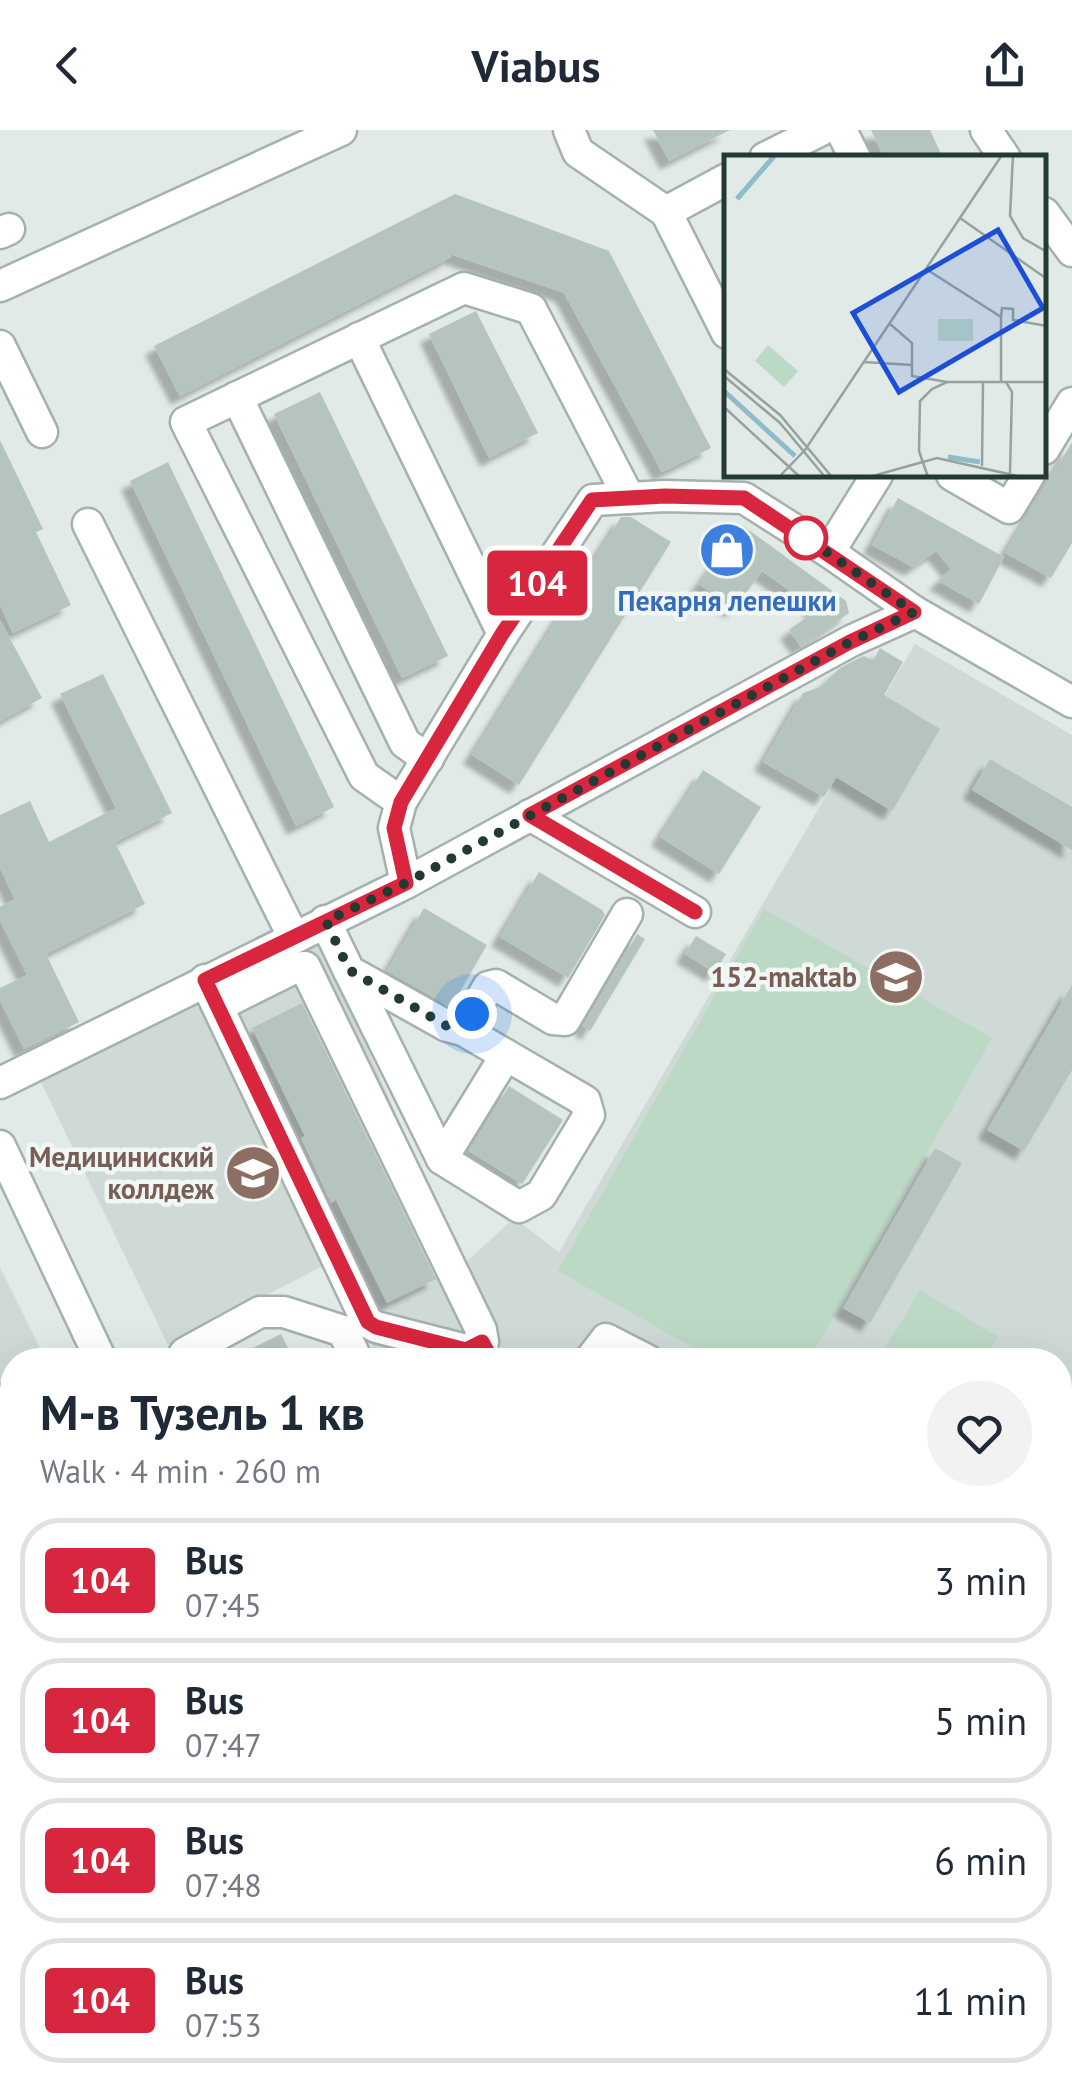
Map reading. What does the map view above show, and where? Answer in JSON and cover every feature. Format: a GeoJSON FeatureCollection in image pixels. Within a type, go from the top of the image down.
{"type":"FeatureCollection","features":[{"type":"Feature","properties":{"kind":"street"},"geometry":{"type":"LineString","coordinates":[[0,286],[342,130]]}},
{"type":"Feature","properties":{"kind":"street"},"geometry":{"type":"LineString","coordinates":[[569,130],[578,152],[666,212],[724,327]]}},
{"type":"Feature","properties":{"kind":"street"},"geometry":{"type":"LineString","coordinates":[[780,154],[821,130]]}},
{"type":"Feature","properties":{"kind":"street"},"geometry":{"type":"LineString","coordinates":[[840,130],[853,155]]}},
{"type":"Feature","properties":{"kind":"street"},"geometry":{"type":"LineString","coordinates":[[986,130],[1004,155]]}},
{"type":"Feature","properties":{"kind":"street"},"geometry":{"type":"LineString","coordinates":[[666,212],[724,180]]}},
{"type":"Feature","properties":{"kind":"street"},"geometry":{"type":"LineString","coordinates":[[1047,216],[1072,251]]}},
{"type":"Feature","properties":{"kind":"street"},"geometry":{"type":"LineString","coordinates":[[401,802],[364,776],[186,422],[464,288],[531,309],[629,498]]}},
{"type":"Feature","properties":{"kind":"street"},"geometry":{"type":"LineString","coordinates":[[360,338],[502,634]]}},
{"type":"Feature","properties":{"kind":"street"},"geometry":{"type":"LineString","coordinates":[[0,346],[42,432]]}},
{"type":"Feature","properties":{"kind":"street"},"geometry":{"type":"LineString","coordinates":[[237,397],[405,743],[428,758]]}},
{"type":"Feature","properties":{"kind":"street"},"geometry":{"type":"LineString","coordinates":[[1047,444],[1072,403]]}},
{"type":"Feature","properties":{"kind":"street"},"geometry":{"type":"LineString","coordinates":[[829,552],[875,478]]}},
{"type":"Feature","properties":{"kind":"street"},"geometry":{"type":"LineString","coordinates":[[957,478],[1009,508],[1027,478]]}},
{"type":"Feature","properties":{"kind":"street"},"geometry":{"type":"LineString","coordinates":[[406,883],[394,828],[401,802],[502,634],[592,500],[752,487],[829,552],[914,612],[1072,702]]}},
{"type":"Feature","properties":{"kind":"street"},"geometry":{"type":"LineString","coordinates":[[88,524],[292,936]]}},
{"type":"Feature","properties":{"kind":"street"},"geometry":{"type":"LineString","coordinates":[[211,993],[292,936],[406,883],[850,642],[914,612]]}},
{"type":"Feature","properties":{"kind":"street"},"geometry":{"type":"LineString","coordinates":[[530,815],[695,912]]}},
{"type":"Feature","properties":{"kind":"street"},"geometry":{"type":"LineString","coordinates":[[463,1030],[488,987],[496,985],[553,1019],[565,1020],[627,914]]}},
{"type":"Feature","properties":{"kind":"street"},"geometry":{"type":"LineString","coordinates":[[326,921],[349,970],[442,1159],[518,1207],[541,1195],[589,1115],[585,1101],[349,970]]}},
{"type":"Feature","properties":{"kind":"street"},"geometry":{"type":"LineString","coordinates":[[0,1083],[211,993],[305,967],[481,1330],[486,1348]]}},
{"type":"Feature","properties":{"kind":"street"},"geometry":{"type":"LineString","coordinates":[[211,993],[368,1322],[458,1348]]}},
{"type":"Feature","properties":{"kind":"street"},"geometry":{"type":"LineString","coordinates":[[442,1159],[506,1055]]}},
{"type":"Feature","properties":{"kind":"street"},"geometry":{"type":"LineString","coordinates":[[0,1146],[95,1348]]}},
{"type":"Feature","properties":{"kind":"street"},"geometry":{"type":"LineString","coordinates":[[192,1348],[260,1312],[284,1312],[343,1331],[352,1348]]}},
{"type":"Feature","properties":{"kind":"street"},"geometry":{"type":"LineString","coordinates":[[599,1348],[606,1339],[624,1348]]}},
{"type":"Feature","properties":{"kind":"shaded area","name":"152-maktab"},"geometry":{"type":"Polygon","coordinates":[[[915,644],[1072,735],[1072,1348],[501,1348],[463,1265],[514,1218],[559,1252],[915,644]]]}},
{"type":"Feature","properties":{"kind":"shaded area","name":"Медициниский коллдеж"},"geometry":{"type":"Polygon","coordinates":[[[322,941],[496,1348],[373,1348],[329,1263],[168,1345],[41,1082],[322,941]]]}},
{"type":"Feature","properties":{"kind":"shaded area"},"geometry":{"type":"Polygon","coordinates":[[[0,1267],[40,1348],[0,1348],[0,1267]]]}},
{"type":"Feature","properties":{"kind":"green space"},"geometry":{"type":"Polygon","coordinates":[[[764,909],[992,1038],[816,1348],[694,1348],[558,1271],[764,909]]]}},
{"type":"Feature","properties":{"kind":"green space"},"geometry":{"type":"Polygon","coordinates":[[[920,1290],[998,1337],[991,1348],[885,1348],[920,1290]]]}},
{"type":"Feature","properties":{"kind":"building"},"geometry":{"type":"Polygon","coordinates":[[[653,130],[730,130],[669,161],[653,130]]]}},
{"type":"Feature","properties":{"kind":"building"},"geometry":{"type":"Polygon","coordinates":[[[871,130],[930,130],[942,155],[883,155],[871,130]]]}},
{"type":"Feature","properties":{"kind":"building"},"geometry":{"type":"Polygon","coordinates":[[[455,194],[609,251],[711,448],[662,472],[564,293],[450,254],[451,257],[180,396],[154,346],[455,194]]]}},
{"type":"Feature","properties":{"kind":"building"},"geometry":{"type":"Polygon","coordinates":[[[476,311],[538,433],[489,458],[429,334],[476,311]]]}},
{"type":"Feature","properties":{"kind":"building"},"geometry":{"type":"Polygon","coordinates":[[[320,392],[448,656],[402,678],[274,414],[320,392]]]}},
{"type":"Feature","properties":{"kind":"building"},"geometry":{"type":"Polygon","coordinates":[[[0,440],[43,529],[36,532],[71,605],[13,633],[0,605],[0,440]]]}},
{"type":"Feature","properties":{"kind":"building"},"geometry":{"type":"Polygon","coordinates":[[[1072,442],[1072,543],[1051,578],[1005,553],[1072,442]]]}},
{"type":"Feature","properties":{"kind":"building"},"geometry":{"type":"Polygon","coordinates":[[[168,462],[334,807],[296,826],[130,481],[168,462]]]}},
{"type":"Feature","properties":{"kind":"building"},"geometry":{"type":"Polygon","coordinates":[[[898,498],[1004,557],[979,604],[938,581],[951,569],[936,551],[913,567],[872,545],[898,498]]]}},
{"type":"Feature","properties":{"kind":"building"},"geometry":{"type":"Polygon","coordinates":[[[621,517],[631,517],[671,542],[519,785],[472,755],[621,517]]]}},
{"type":"Feature","properties":{"kind":"building"},"geometry":{"type":"Polygon","coordinates":[[[742,525],[846,601],[849,613],[801,647],[789,630],[817,610],[762,571],[734,609],[699,584],[742,525]]]}},
{"type":"Feature","properties":{"kind":"building"},"geometry":{"type":"Polygon","coordinates":[[[0,620],[42,698],[0,721],[0,620]]]}},
{"type":"Feature","properties":{"kind":"building"},"geometry":{"type":"Polygon","coordinates":[[[880,648],[903,662],[884,695],[940,729],[892,811],[836,777],[824,797],[763,762],[803,693],[820,687],[840,668],[859,658],[864,656],[873,661],[880,648]]]}},
{"type":"Feature","properties":{"kind":"building"},"geometry":{"type":"Polygon","coordinates":[[[103,674],[172,813],[115,842],[145,904],[46,954],[79,1022],[24,1049],[0,1001],[0,988],[27,975],[0,921],[0,907],[15,899],[0,868],[0,815],[30,801],[49,842],[116,808],[60,694],[103,674]]]}},
{"type":"Feature","properties":{"kind":"building"},"geometry":{"type":"Polygon","coordinates":[[[990,759],[1072,807],[1072,850],[972,790],[990,759]]]}},
{"type":"Feature","properties":{"kind":"building"},"geometry":{"type":"Polygon","coordinates":[[[703,770],[761,807],[719,874],[660,837],[703,770]]]}},
{"type":"Feature","properties":{"kind":"building"},"geometry":{"type":"Polygon","coordinates":[[[539,872],[605,915],[568,978],[500,937],[539,872]]]}},
{"type":"Feature","properties":{"kind":"building"},"geometry":{"type":"Polygon","coordinates":[[[424,908],[487,945],[451,1007],[387,971],[424,908]]]}},
{"type":"Feature","properties":{"kind":"building"},"geometry":{"type":"Polygon","coordinates":[[[637,934],[645,939],[590,1031],[583,1026],[637,934]]]}},
{"type":"Feature","properties":{"kind":"building"},"geometry":{"type":"Polygon","coordinates":[[[696,936],[726,954],[715,973],[685,954],[696,936]]]}},
{"type":"Feature","properties":{"kind":"building"},"geometry":{"type":"Polygon","coordinates":[[[1072,985],[1072,1070],[1024,1151],[987,1130],[1072,985]]]}},
{"type":"Feature","properties":{"kind":"building"},"geometry":{"type":"Polygon","coordinates":[[[302,1003],[436,1279],[387,1303],[336,1200],[331,1203],[301,1138],[305,1136],[252,1028],[302,1003]]]}},
{"type":"Feature","properties":{"kind":"building"},"geometry":{"type":"Polygon","coordinates":[[[509,1086],[563,1120],[522,1184],[469,1151],[509,1086]]]}},
{"type":"Feature","properties":{"kind":"building"},"geometry":{"type":"Polygon","coordinates":[[[935,1148],[962,1163],[870,1323],[843,1308],[935,1148]]]}},
{"type":"Feature","properties":{"kind":"building"},"geometry":{"type":"Polygon","coordinates":[[[281,1334],[288,1348],[252,1348],[281,1334]]]}},
{"type":"Feature","properties":{"kind":"bus line","name":"104"},"geometry":{"type":"LineString","coordinates":[[458,1348],[368,1322],[205,980],[406,883],[394,828],[401,802],[502,634],[592,500],[665,496],[744,498],[914,612],[850,642],[530,815],[695,912]]}},
{"type":"Feature","properties":{"kind":"bus line","name":"104"},"geometry":{"type":"LineString","coordinates":[[475,1348],[482,1342],[485,1348]]}},
{"type":"Feature","properties":{"kind":"place","name":"Пекарня лепешки"},"geometry":{"type":"Point","coordinates":[727,550]}},
{"type":"Feature","properties":{"kind":"place","name":"152-maktab"},"geometry":{"type":"Point","coordinates":[896,977]}},
{"type":"Feature","properties":{"kind":"place","name":"Медициниский коллдеж"},"geometry":{"type":"Point","coordinates":[253,1173]}},
{"type":"Feature","properties":{"kind":"route"},"geometry":{"type":"LineString","coordinates":[[472,1014],[463,1030],[447,1026],[349,970],[326,921],[406,883],[850,642],[914,612],[806,538]]}}]}
